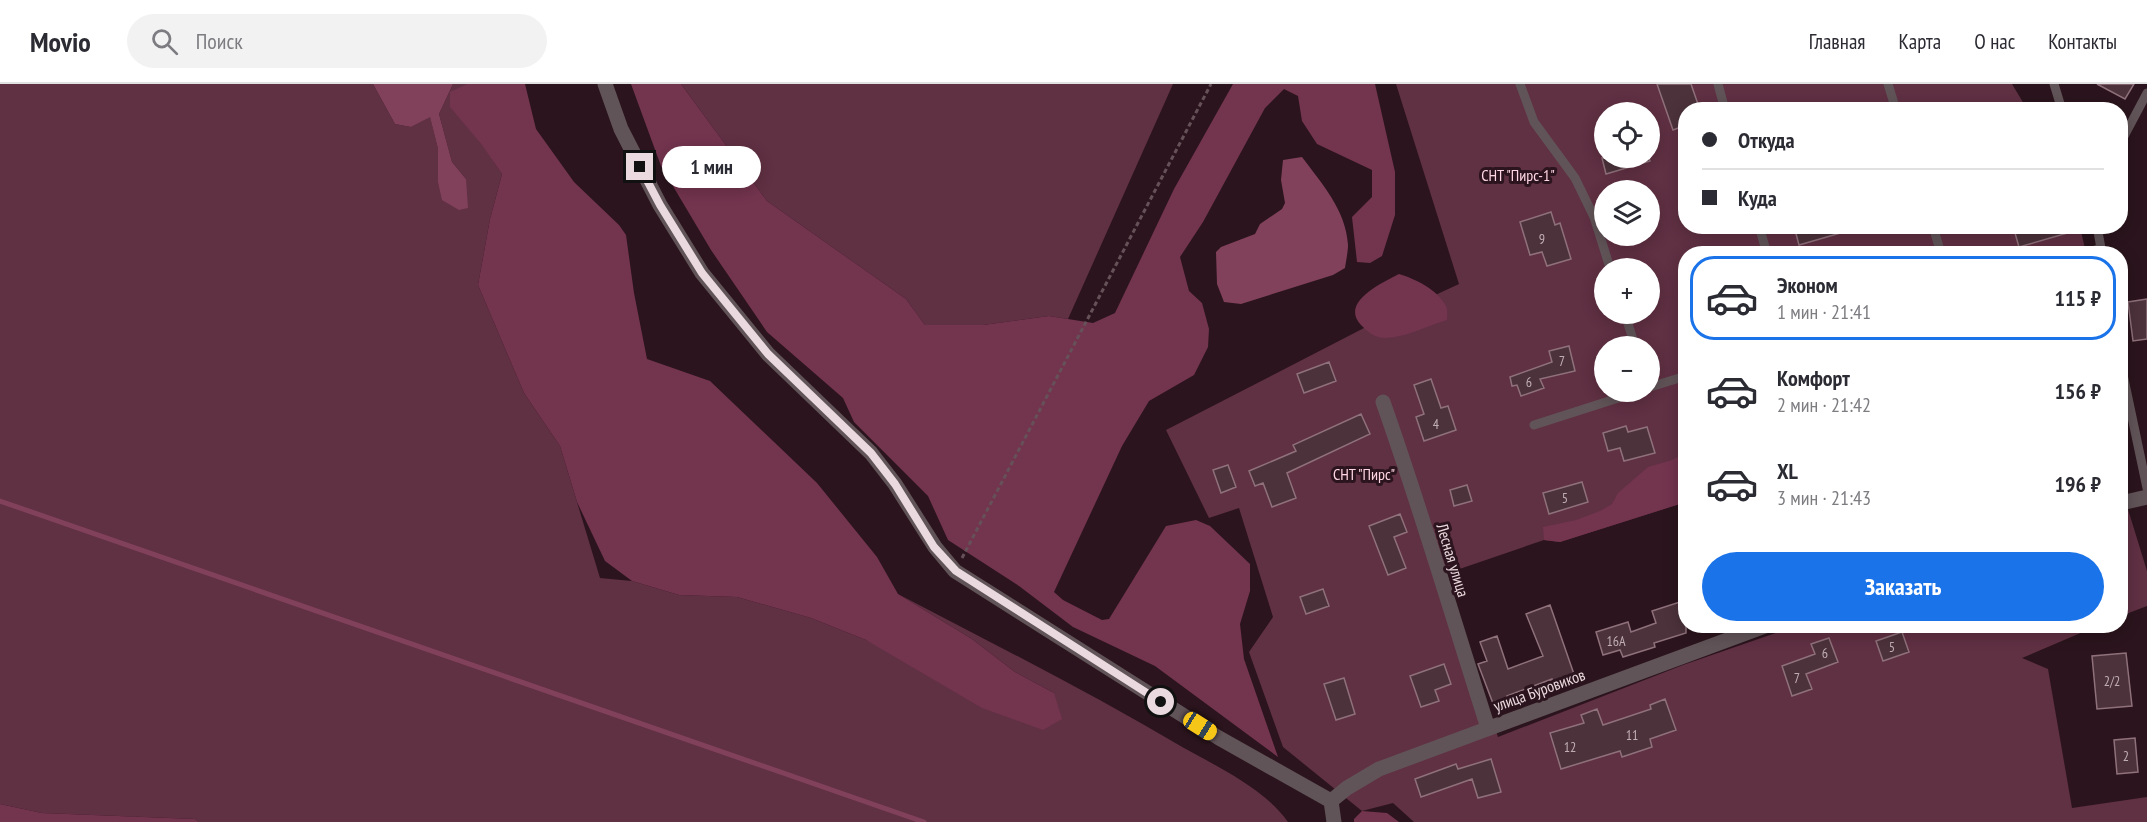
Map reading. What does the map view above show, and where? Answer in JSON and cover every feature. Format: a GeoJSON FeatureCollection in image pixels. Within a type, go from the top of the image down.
{"type":"FeatureCollection","features":[{"type":"Feature","properties":{"kind":"street"},"geometry":{"type":"LineString","coordinates":[[605,84],[621,129],[660,205],[702,273],[768,354],[871,453],[895,484],[934,547],[956,571],[1219,738],[1331,801],[1334,822]]}},
{"type":"Feature","properties":{"kind":"street","name":"Лесная улица"},"geometry":{"type":"LineString","coordinates":[[1383,402],[1411,479],[1488,728]]}},
{"type":"Feature","properties":{"kind":"street"},"geometry":{"type":"LineString","coordinates":[[2128,501],[2147,497]]}},
{"type":"Feature","properties":{"kind":"street","name":"улица Буровиков"},"geometry":{"type":"LineString","coordinates":[[1331,801],[1347,788],[1379,770],[1746,633]]}},
{"type":"Feature","properties":{"kind":"lane"},"geometry":{"type":"LineString","coordinates":[[1520,84],[1534,122],[1580,188],[1594,217],[1607,258]]}},
{"type":"Feature","properties":{"kind":"lane"},"geometry":{"type":"LineString","coordinates":[[1718,84],[1723,102]]}},
{"type":"Feature","properties":{"kind":"lane"},"geometry":{"type":"LineString","coordinates":[[1888,84],[1894,102]]}},
{"type":"Feature","properties":{"kind":"lane"},"geometry":{"type":"LineString","coordinates":[[2054,84],[2060,102]]}},
{"type":"Feature","properties":{"kind":"lane"},"geometry":{"type":"LineString","coordinates":[[2128,129],[2147,93]]}},
{"type":"Feature","properties":{"kind":"lane"},"geometry":{"type":"LineString","coordinates":[[1660,384],[1678,378]]}},
{"type":"Feature","properties":{"kind":"lane"},"geometry":{"type":"LineString","coordinates":[[2128,398],[2147,488]]}},
{"type":"Feature","properties":{"kind":"lane"},"geometry":{"type":"LineString","coordinates":[[1534,425],[1606,402]]}},
{"type":"Feature","properties":{"kind":"path"},"geometry":{"type":"LineString","coordinates":[[956,571],[1211,84]]}},
{"type":"Feature","properties":{"kind":"green space"},"geometry":{"type":"Polygon","coordinates":[[[0,84],[373,84],[395,124],[411,127],[430,116],[438,149],[438,182],[466,179],[452,162],[439,114],[453,84],[477,84],[483,145],[502,174],[490,219],[478,285],[524,393],[560,446],[600,578],[632,581],[679,595],[737,597],[811,618],[866,640],[1054,693],[1015,672],[972,639],[898,594],[1078,688],[1226,771],[1267,799],[1288,822],[199,822],[195,819],[42,813],[0,804],[0,84]]]}},
{"type":"Feature","properties":{"kind":"green space"},"geometry":{"type":"Polygon","coordinates":[[[681,84],[1173,84],[1068,319],[1049,316],[983,325],[925,325],[906,299],[767,201],[681,84]]]}},
{"type":"Feature","properties":{"kind":"green space"},"geometry":{"type":"Polygon","coordinates":[[[1396,84],[2012,84],[2023,102],[1678,102],[1678,234],[2082,234],[2084,246],[1678,246],[1678,505],[1560,542],[1544,540],[1445,574],[1498,737],[1683,665],[1776,633],[2081,633],[2022,658],[2048,669],[2072,808],[2147,797],[2147,822],[1414,822],[1393,803],[1362,811],[1283,747],[1249,652],[1273,617],[1239,508],[1209,518],[1166,430],[1364,328],[1459,284],[1396,84]]]}},
{"type":"Feature","properties":{"kind":"green space"},"geometry":{"type":"Polygon","coordinates":[[[2128,509],[2147,571],[2147,606],[2128,613],[2128,509]]]}},
{"type":"Feature","properties":{"kind":"shaded area"},"geometry":{"type":"Polygon","coordinates":[[[373,84],[453,84],[439,114],[452,162],[466,179],[468,208],[459,210],[442,200],[438,182],[438,149],[430,117],[411,127],[395,124],[373,84]]]}},
{"type":"Feature","properties":{"kind":"shaded area"},"geometry":{"type":"Polygon","coordinates":[[[467,84],[525,84],[536,129],[574,182],[619,225],[626,235],[647,359],[710,381],[817,483],[877,557],[898,594],[972,639],[1015,672],[1054,693],[1062,719],[1043,730],[982,708],[866,640],[811,618],[737,597],[679,595],[632,581],[605,561],[577,502],[560,446],[524,393],[478,285],[490,219],[502,174],[482,145],[450,107],[450,92],[467,84]]]}},
{"type":"Feature","properties":{"kind":"shaded area"},"geometry":{"type":"Polygon","coordinates":[[[631,84],[681,84],[767,201],[906,299],[925,325],[983,325],[1049,316],[1093,323],[1115,313],[1174,189],[1233,84],[1375,84],[1395,172],[1395,215],[1382,256],[1370,263],[1357,262],[1352,217],[1372,197],[1372,170],[1317,144],[1302,121],[1298,96],[1284,89],[1265,108],[1203,222],[1180,257],[1189,291],[1202,303],[1209,329],[1208,347],[1194,375],[1149,401],[1122,446],[1054,592],[1063,600],[1102,620],[1109,619],[1166,526],[1196,520],[1210,526],[1250,564],[1250,591],[1240,624],[1244,659],[1278,757],[1155,666],[1073,627],[1019,586],[948,540],[928,496],[854,422],[843,398],[767,332],[711,250],[661,166],[631,84]]]}},
{"type":"Feature","properties":{"kind":"shaded area"},"geometry":{"type":"Polygon","coordinates":[[[1302,157],[1325,187],[1343,220],[1348,245],[1345,268],[1333,275],[1241,304],[1224,302],[1217,284],[1216,252],[1221,247],[1255,234],[1260,224],[1282,209],[1285,203],[1281,180],[1283,160],[1302,157]]]}},
{"type":"Feature","properties":{"kind":"shaded area"},"geometry":{"type":"Polygon","coordinates":[[[1399,274],[1419,282],[1437,295],[1447,308],[1447,320],[1408,334],[1377,337],[1361,325],[1356,317],[1356,308],[1366,294],[1399,274]]]}},
{"type":"Feature","properties":{"kind":"shaded area"},"geometry":{"type":"Polygon","coordinates":[[[1678,457],[1678,505],[1560,542],[1544,540],[1543,527],[1576,520],[1600,511],[1612,504],[1618,493],[1648,467],[1678,457]]]}},
{"type":"Feature","properties":{"kind":"shaded area"},"geometry":{"type":"Polygon","coordinates":[[[0,804],[42,813],[195,819],[199,822],[0,822],[0,804]]]}},
{"type":"Feature","properties":{"kind":"shaded area"},"geometry":{"type":"Polygon","coordinates":[[[1362,811],[1387,813],[1399,822],[1354,822],[1362,811]]]}},
{"type":"Feature","properties":{"kind":"building"},"geometry":{"type":"Polygon","coordinates":[[[1657,84],[1691,84],[1697,102],[1678,102],[1678,128],[1673,130],[1657,84]]]}},
{"type":"Feature","properties":{"kind":"building"},"geometry":{"type":"Polygon","coordinates":[[[2097,84],[2134,84],[2125,99],[2097,84]]]}},
{"type":"Feature","properties":{"kind":"building"},"geometry":{"type":"Polygon","coordinates":[[[1604,168],[1626,168],[1606,174],[1604,168]]]}},
{"type":"Feature","properties":{"kind":"building"},"geometry":{"type":"Polygon","coordinates":[[[1551,212],[1555,225],[1560,223],[1571,259],[1547,266],[1542,252],[1530,255],[1520,222],[1551,212]]]}},
{"type":"Feature","properties":{"kind":"building"},"geometry":{"type":"Polygon","coordinates":[[[1796,234],[1837,234],[1799,245],[1796,234]]]}},
{"type":"Feature","properties":{"kind":"building"},"geometry":{"type":"Polygon","coordinates":[[[2015,234],[2064,234],[2022,246],[2019,246],[2015,234]]]}},
{"type":"Feature","properties":{"kind":"building"},"geometry":{"type":"Polygon","coordinates":[[[2147,299],[2147,339],[2133,341],[2128,302],[2147,299]]]}},
{"type":"Feature","properties":{"kind":"building"},"geometry":{"type":"Polygon","coordinates":[[[1569,346],[1575,371],[1540,379],[1544,388],[1521,396],[1517,385],[1512,386],[1510,377],[1552,362],[1549,351],[1569,346]]]}},
{"type":"Feature","properties":{"kind":"building"},"geometry":{"type":"Polygon","coordinates":[[[1329,362],[1336,381],[1304,393],[1297,374],[1329,362]]]}},
{"type":"Feature","properties":{"kind":"building"},"geometry":{"type":"Polygon","coordinates":[[[1431,379],[1441,408],[1448,406],[1456,430],[1424,441],[1416,417],[1424,414],[1414,385],[1431,379]]]}},
{"type":"Feature","properties":{"kind":"building"},"geometry":{"type":"Polygon","coordinates":[[[1361,414],[1370,434],[1287,473],[1296,498],[1272,507],[1263,483],[1255,486],[1249,471],[1296,451],[1293,445],[1361,414]]]}},
{"type":"Feature","properties":{"kind":"building"},"geometry":{"type":"Polygon","coordinates":[[[1626,426],[1628,432],[1647,427],[1655,453],[1624,461],[1620,448],[1608,451],[1603,433],[1626,426]]]}},
{"type":"Feature","properties":{"kind":"building"},"geometry":{"type":"Polygon","coordinates":[[[1228,465],[1236,487],[1221,493],[1213,470],[1228,465]]]}},
{"type":"Feature","properties":{"kind":"building"},"geometry":{"type":"Polygon","coordinates":[[[1582,482],[1588,502],[1549,514],[1543,493],[1582,482]]]}},
{"type":"Feature","properties":{"kind":"building"},"geometry":{"type":"Polygon","coordinates":[[[1467,485],[1472,501],[1454,506],[1450,490],[1467,485]]]}},
{"type":"Feature","properties":{"kind":"building"},"geometry":{"type":"Polygon","coordinates":[[[1400,514],[1407,532],[1394,537],[1406,568],[1388,575],[1369,526],[1400,514]]]}},
{"type":"Feature","properties":{"kind":"building"},"geometry":{"type":"Polygon","coordinates":[[[1323,589],[1329,606],[1306,614],[1300,597],[1323,589]]]}},
{"type":"Feature","properties":{"kind":"building"},"geometry":{"type":"Polygon","coordinates":[[[1678,603],[1678,633],[1686,633],[1654,643],[1655,647],[1623,657],[1620,650],[1603,655],[1596,632],[1628,622],[1631,632],[1656,623],[1652,611],[1678,603]]]}},
{"type":"Feature","properties":{"kind":"building"},"geometry":{"type":"Polygon","coordinates":[[[1550,605],[1575,677],[1554,685],[1552,679],[1507,696],[1509,701],[1494,706],[1478,664],[1487,661],[1480,642],[1497,636],[1508,669],[1543,656],[1526,614],[1550,605]]]}},
{"type":"Feature","properties":{"kind":"building"},"geometry":{"type":"Polygon","coordinates":[[[1902,633],[1909,652],[1883,661],[1876,641],[1902,633]]]}},
{"type":"Feature","properties":{"kind":"building"},"geometry":{"type":"Polygon","coordinates":[[[1829,638],[1838,662],[1806,674],[1812,689],[1792,696],[1782,666],[1815,654],[1811,644],[1829,638]]]}},
{"type":"Feature","properties":{"kind":"building"},"geometry":{"type":"Polygon","coordinates":[[[2126,653],[2132,706],[2097,709],[2092,656],[2126,653]]]}},
{"type":"Feature","properties":{"kind":"building"},"geometry":{"type":"Polygon","coordinates":[[[1444,664],[1451,684],[1435,690],[1439,701],[1421,707],[1410,676],[1444,664]]]}},
{"type":"Feature","properties":{"kind":"building"},"geometry":{"type":"Polygon","coordinates":[[[1344,678],[1355,714],[1336,720],[1324,684],[1344,678]]]}},
{"type":"Feature","properties":{"kind":"building"},"geometry":{"type":"Polygon","coordinates":[[[1665,699],[1676,730],[1650,739],[1652,747],[1622,757],[1620,751],[1561,769],[1550,733],[1584,723],[1581,715],[1597,709],[1603,725],[1651,709],[1650,705],[1665,699]]]}},
{"type":"Feature","properties":{"kind":"building"},"geometry":{"type":"Polygon","coordinates":[[[2135,738],[2138,772],[2117,774],[2114,740],[2135,738]]]}},
{"type":"Feature","properties":{"kind":"building"},"geometry":{"type":"Polygon","coordinates":[[[1491,759],[1501,792],[1478,798],[1472,779],[1421,797],[1415,779],[1456,764],[1458,769],[1491,759]]]}},
{"type":"Feature","properties":{"kind":"waterway"},"geometry":{"type":"LineString","coordinates":[[0,501],[924,822]]}},
{"type":"Feature","properties":{"kind":"route"},"geometry":{"type":"LineString","coordinates":[[640,167],[660,205],[702,273],[768,354],[871,453],[895,484],[934,547],[956,571],[1161,702]]}},
{"type":"Feature","properties":{"kind":"park label","name":"СНТ \"Пирс-1\""},"geometry":{"type":"Point","coordinates":[1518,175]}},
{"type":"Feature","properties":{"kind":"park label","name":"СНТ \"Пирс\""},"geometry":{"type":"Point","coordinates":[1364,474]}}]}
